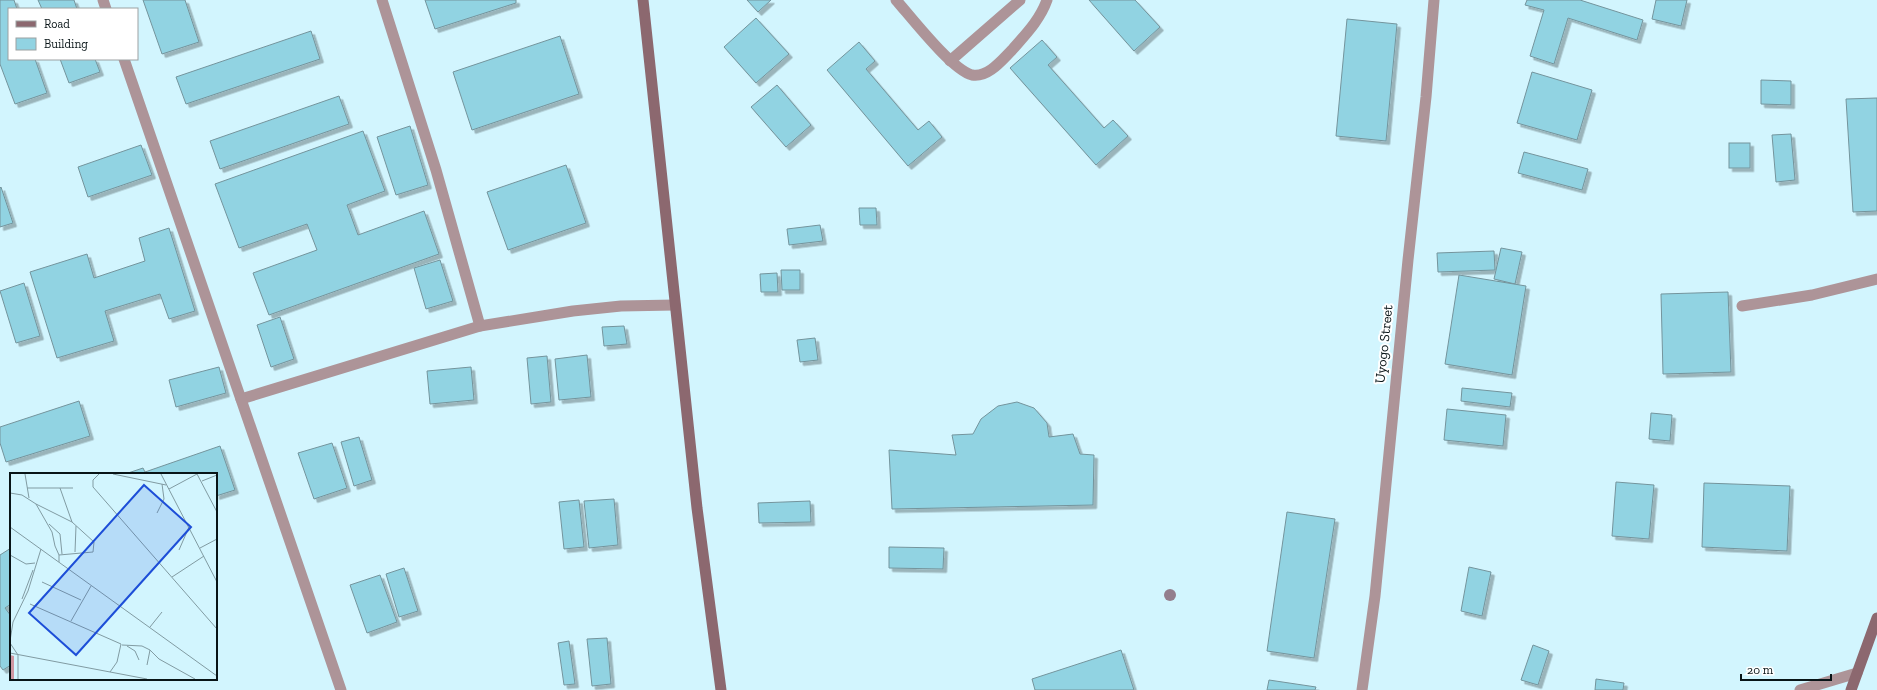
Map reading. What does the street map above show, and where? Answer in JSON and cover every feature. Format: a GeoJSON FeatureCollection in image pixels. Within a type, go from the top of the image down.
{"type":"FeatureCollection","features":[{"type":"Feature","properties":{"kind":"main road"},"geometry":{"type":"LineString","coordinates":[[643,0],[697,508],[721,690]]}},
{"type":"Feature","properties":{"kind":"main road"},"geometry":{"type":"LineString","coordinates":[[1851,690],[1877,618]]}},
{"type":"Feature","properties":{"kind":"street"},"geometry":{"type":"LineString","coordinates":[[382,0],[436,170],[480,326]]}},
{"type":"Feature","properties":{"kind":"street"},"geometry":{"type":"LineString","coordinates":[[896,0],[950,61],[961,70],[973,75],[995,68],[1030,30],[1044,9],[1047,0]]}},
{"type":"Feature","properties":{"kind":"street"},"geometry":{"type":"LineString","coordinates":[[950,61],[1020,0]]}},
{"type":"Feature","properties":{"kind":"street","name":"Uyogo Street"},"geometry":{"type":"LineString","coordinates":[[1362,690],[1375,596],[1408,260],[1426,97],[1434,0]]}},
{"type":"Feature","properties":{"kind":"street"},"geometry":{"type":"LineString","coordinates":[[124,60],[341,690]]}},
{"type":"Feature","properties":{"kind":"street"},"geometry":{"type":"LineString","coordinates":[[1742,306],[1812,295],[1877,279]]}},
{"type":"Feature","properties":{"kind":"street"},"geometry":{"type":"LineString","coordinates":[[241,399],[480,326],[573,310],[621,306],[675,305]]}},
{"type":"Feature","properties":{"kind":"street"},"geometry":{"type":"LineString","coordinates":[[1800,690],[1857,673]]}},
{"type":"Feature","properties":{"kind":"building"},"geometry":{"type":"Polygon","coordinates":[[[0,0],[14,0],[17,8],[8,8],[8,60],[35,60],[47,93],[15,104],[0,64],[0,0]]]}},
{"type":"Feature","properties":{"kind":"building"},"geometry":{"type":"Polygon","coordinates":[[[38,0],[74,0],[77,8],[42,8],[38,0]]]}},
{"type":"Feature","properties":{"kind":"building"},"geometry":{"type":"Polygon","coordinates":[[[143,0],[185,0],[199,42],[162,54],[143,0]]]}},
{"type":"Feature","properties":{"kind":"building"},"geometry":{"type":"Polygon","coordinates":[[[425,0],[516,0],[516,3],[435,29],[425,0]]]}},
{"type":"Feature","properties":{"kind":"building"},"geometry":{"type":"Polygon","coordinates":[[[747,0],[771,0],[758,12],[747,0]]]}},
{"type":"Feature","properties":{"kind":"building"},"geometry":{"type":"Polygon","coordinates":[[[1089,0],[1135,0],[1160,27],[1134,51],[1089,0]]]}},
{"type":"Feature","properties":{"kind":"building"},"geometry":{"type":"Polygon","coordinates":[[[1527,0],[1580,0],[1643,20],[1637,40],[1568,18],[1554,64],[1530,56],[1544,10],[1525,5],[1527,0]]]}},
{"type":"Feature","properties":{"kind":"building"},"geometry":{"type":"Polygon","coordinates":[[[1656,0],[1687,0],[1681,26],[1652,19],[1656,0]]]}},
{"type":"Feature","properties":{"kind":"building"},"geometry":{"type":"Polygon","coordinates":[[[756,18],[789,54],[756,83],[724,47],[756,18]]]}},
{"type":"Feature","properties":{"kind":"building"},"geometry":{"type":"Polygon","coordinates":[[[1347,19],[1397,24],[1386,141],[1336,136],[1347,19]]]}},
{"type":"Feature","properties":{"kind":"building"},"geometry":{"type":"Polygon","coordinates":[[[311,31],[320,59],[186,104],[176,77],[311,31]]]}},
{"type":"Feature","properties":{"kind":"building"},"geometry":{"type":"Polygon","coordinates":[[[560,36],[579,94],[472,130],[453,72],[560,36]]]}},
{"type":"Feature","properties":{"kind":"building"},"geometry":{"type":"Polygon","coordinates":[[[1042,40],[1057,57],[1048,65],[1104,128],[1113,120],[1128,136],[1096,165],[1010,68],[1042,40]]]}},
{"type":"Feature","properties":{"kind":"building"},"geometry":{"type":"Polygon","coordinates":[[[859,42],[875,61],[866,69],[918,130],[929,121],[942,137],[908,166],[827,70],[859,42]]]}},
{"type":"Feature","properties":{"kind":"building"},"geometry":{"type":"Polygon","coordinates":[[[60,60],[95,60],[100,72],[69,83],[60,60]]]}},
{"type":"Feature","properties":{"kind":"building"},"geometry":{"type":"Polygon","coordinates":[[[1532,72],[1592,90],[1577,140],[1517,123],[1532,72]]]}},
{"type":"Feature","properties":{"kind":"building"},"geometry":{"type":"Polygon","coordinates":[[[1761,80],[1791,81],[1791,105],[1761,104],[1761,80]]]}},
{"type":"Feature","properties":{"kind":"building"},"geometry":{"type":"Polygon","coordinates":[[[777,85],[811,125],[786,147],[751,107],[777,85]]]}},
{"type":"Feature","properties":{"kind":"building"},"geometry":{"type":"Polygon","coordinates":[[[339,96],[349,124],[220,169],[210,141],[339,96]]]}},
{"type":"Feature","properties":{"kind":"building"},"geometry":{"type":"Polygon","coordinates":[[[1877,98],[1877,211],[1853,212],[1846,99],[1877,98]]]}},
{"type":"Feature","properties":{"kind":"building"},"geometry":{"type":"Polygon","coordinates":[[[410,126],[428,185],[396,195],[377,137],[410,126]]]}},
{"type":"Feature","properties":{"kind":"building"},"geometry":{"type":"Polygon","coordinates":[[[363,131],[385,191],[347,205],[358,235],[424,211],[439,254],[269,315],[253,273],[317,250],[307,224],[239,248],[215,184],[363,131]]]}},
{"type":"Feature","properties":{"kind":"building"},"geometry":{"type":"Polygon","coordinates":[[[1791,134],[1795,180],[1776,182],[1772,135],[1791,134]]]}},
{"type":"Feature","properties":{"kind":"building"},"geometry":{"type":"Polygon","coordinates":[[[1729,143],[1750,143],[1750,168],[1729,168],[1729,143]]]}},
{"type":"Feature","properties":{"kind":"building"},"geometry":{"type":"Polygon","coordinates":[[[141,145],[152,175],[88,197],[78,167],[141,145]]]}},
{"type":"Feature","properties":{"kind":"building"},"geometry":{"type":"Polygon","coordinates":[[[1524,152],[1588,169],[1582,190],[1518,173],[1524,152]]]}},
{"type":"Feature","properties":{"kind":"building"},"geometry":{"type":"Polygon","coordinates":[[[566,165],[586,223],[508,250],[487,192],[566,165]]]}},
{"type":"Feature","properties":{"kind":"building"},"geometry":{"type":"Polygon","coordinates":[[[1,187],[13,223],[0,227],[0,188],[1,187]]]}},
{"type":"Feature","properties":{"kind":"building"},"geometry":{"type":"Polygon","coordinates":[[[859,208],[876,208],[877,225],[860,225],[859,208]]]}},
{"type":"Feature","properties":{"kind":"building"},"geometry":{"type":"Polygon","coordinates":[[[820,225],[823,241],[789,245],[787,229],[820,225]]]}},
{"type":"Feature","properties":{"kind":"building"},"geometry":{"type":"Polygon","coordinates":[[[169,228],[195,311],[169,319],[160,294],[105,311],[114,341],[57,358],[30,272],[87,254],[94,278],[145,261],[139,238],[169,228]]]}},
{"type":"Feature","properties":{"kind":"building"},"geometry":{"type":"Polygon","coordinates":[[[1501,248],[1522,252],[1515,284],[1494,279],[1501,248]]]}},
{"type":"Feature","properties":{"kind":"building"},"geometry":{"type":"Polygon","coordinates":[[[1494,251],[1495,270],[1438,272],[1437,253],[1494,251]]]}},
{"type":"Feature","properties":{"kind":"building"},"geometry":{"type":"Polygon","coordinates":[[[440,260],[453,301],[426,309],[414,268],[440,260]]]}},
{"type":"Feature","properties":{"kind":"building"},"geometry":{"type":"Polygon","coordinates":[[[781,270],[800,270],[800,290],[782,290],[781,270]]]}},
{"type":"Feature","properties":{"kind":"building"},"geometry":{"type":"Polygon","coordinates":[[[777,273],[778,292],[761,292],[760,274],[777,273]]]}},
{"type":"Feature","properties":{"kind":"building"},"geometry":{"type":"Polygon","coordinates":[[[1459,275],[1526,286],[1512,375],[1445,364],[1459,275]]]}},
{"type":"Feature","properties":{"kind":"building"},"geometry":{"type":"Polygon","coordinates":[[[24,283],[40,336],[16,343],[0,291],[24,283]]]}},
{"type":"Feature","properties":{"kind":"building"},"geometry":{"type":"Polygon","coordinates":[[[1728,292],[1731,372],[1663,374],[1661,294],[1728,292]]]}},
{"type":"Feature","properties":{"kind":"building"},"geometry":{"type":"Polygon","coordinates":[[[280,317],[294,359],[271,367],[257,325],[280,317]]]}},
{"type":"Feature","properties":{"kind":"building"},"geometry":{"type":"Polygon","coordinates":[[[624,326],[627,344],[604,346],[602,327],[624,326]]]}},
{"type":"Feature","properties":{"kind":"building"},"geometry":{"type":"Polygon","coordinates":[[[815,338],[818,360],[800,362],[797,340],[815,338]]]}},
{"type":"Feature","properties":{"kind":"building"},"geometry":{"type":"Polygon","coordinates":[[[587,355],[591,397],[559,400],[555,359],[587,355]]]}},
{"type":"Feature","properties":{"kind":"building"},"geometry":{"type":"Polygon","coordinates":[[[547,356],[551,402],[531,404],[527,358],[547,356]]]}},
{"type":"Feature","properties":{"kind":"building"},"geometry":{"type":"Polygon","coordinates":[[[219,367],[226,393],[176,407],[169,380],[219,367]]]}},
{"type":"Feature","properties":{"kind":"building"},"geometry":{"type":"Polygon","coordinates":[[[471,367],[474,400],[430,404],[427,371],[471,367]]]}},
{"type":"Feature","properties":{"kind":"building"},"geometry":{"type":"Polygon","coordinates":[[[1462,388],[1512,393],[1510,407],[1461,401],[1462,388]]]}},
{"type":"Feature","properties":{"kind":"building"},"geometry":{"type":"Polygon","coordinates":[[[79,401],[90,436],[6,462],[0,443],[0,427],[79,401]]]}},
{"type":"Feature","properties":{"kind":"building"},"geometry":{"type":"Polygon","coordinates":[[[1017,402],[1034,408],[1047,423],[1049,437],[1073,434],[1080,454],[1094,455],[1093,505],[892,509],[889,450],[956,455],[952,435],[973,434],[981,419],[998,406],[1017,402]]]}},
{"type":"Feature","properties":{"kind":"building"},"geometry":{"type":"Polygon","coordinates":[[[1447,409],[1506,415],[1503,446],[1444,440],[1447,409]]]}},
{"type":"Feature","properties":{"kind":"building"},"geometry":{"type":"Polygon","coordinates":[[[1651,413],[1672,415],[1670,441],[1649,439],[1651,413]]]}},
{"type":"Feature","properties":{"kind":"building"},"geometry":{"type":"Polygon","coordinates":[[[359,437],[372,480],[354,486],[341,442],[359,437]]]}},
{"type":"Feature","properties":{"kind":"building"},"geometry":{"type":"Polygon","coordinates":[[[332,443],[347,488],[314,499],[298,453],[332,443]]]}},
{"type":"Feature","properties":{"kind":"building"},"geometry":{"type":"Polygon","coordinates":[[[220,446],[235,490],[217,496],[217,473],[128,473],[143,468],[145,472],[220,446]]]}},
{"type":"Feature","properties":{"kind":"building"},"geometry":{"type":"Polygon","coordinates":[[[1616,482],[1654,485],[1649,539],[1612,536],[1616,482]]]}},
{"type":"Feature","properties":{"kind":"building"},"geometry":{"type":"Polygon","coordinates":[[[1704,483],[1790,486],[1787,551],[1702,547],[1704,483]]]}},
{"type":"Feature","properties":{"kind":"building"},"geometry":{"type":"Polygon","coordinates":[[[614,499],[618,545],[589,548],[584,501],[614,499]]]}},
{"type":"Feature","properties":{"kind":"building"},"geometry":{"type":"Polygon","coordinates":[[[579,500],[584,547],[564,549],[559,502],[579,500]]]}},
{"type":"Feature","properties":{"kind":"building"},"geometry":{"type":"Polygon","coordinates":[[[810,501],[811,522],[759,523],[758,503],[810,501]]]}},
{"type":"Feature","properties":{"kind":"building"},"geometry":{"type":"Polygon","coordinates":[[[1287,512],[1335,519],[1314,658],[1267,651],[1287,512]]]}},
{"type":"Feature","properties":{"kind":"building"},"geometry":{"type":"Polygon","coordinates":[[[889,547],[944,548],[943,569],[889,568],[889,547]]]}},
{"type":"Feature","properties":{"kind":"building"},"geometry":{"type":"Polygon","coordinates":[[[10,549],[10,605],[5,608],[10,615],[10,666],[3,670],[0,666],[0,555],[10,549]]]}},
{"type":"Feature","properties":{"kind":"building"},"geometry":{"type":"Polygon","coordinates":[[[1469,567],[1491,572],[1482,616],[1461,611],[1469,567]]]}},
{"type":"Feature","properties":{"kind":"building"},"geometry":{"type":"Polygon","coordinates":[[[404,568],[418,611],[399,617],[386,574],[404,568]]]}},
{"type":"Feature","properties":{"kind":"building"},"geometry":{"type":"Polygon","coordinates":[[[380,575],[397,622],[367,633],[350,585],[380,575]]]}},
{"type":"Feature","properties":{"kind":"building"},"geometry":{"type":"Polygon","coordinates":[[[607,638],[611,684],[592,686],[587,639],[607,638]]]}},
{"type":"Feature","properties":{"kind":"building"},"geometry":{"type":"Polygon","coordinates":[[[569,641],[575,684],[564,685],[558,643],[569,641]]]}},
{"type":"Feature","properties":{"kind":"building"},"geometry":{"type":"Polygon","coordinates":[[[1533,645],[1549,651],[1538,685],[1521,680],[1533,645]]]}},
{"type":"Feature","properties":{"kind":"building"},"geometry":{"type":"Polygon","coordinates":[[[1121,650],[1134,690],[1035,690],[1032,679],[1121,650]]]}},
{"type":"Feature","properties":{"kind":"building"},"geometry":{"type":"Polygon","coordinates":[[[1596,679],[1624,683],[1623,690],[1595,690],[1596,679]]]}},
{"type":"Feature","properties":{"kind":"building"},"geometry":{"type":"Polygon","coordinates":[[[1269,680],[1316,687],[1315,690],[1267,690],[1269,680]]]}}]}
